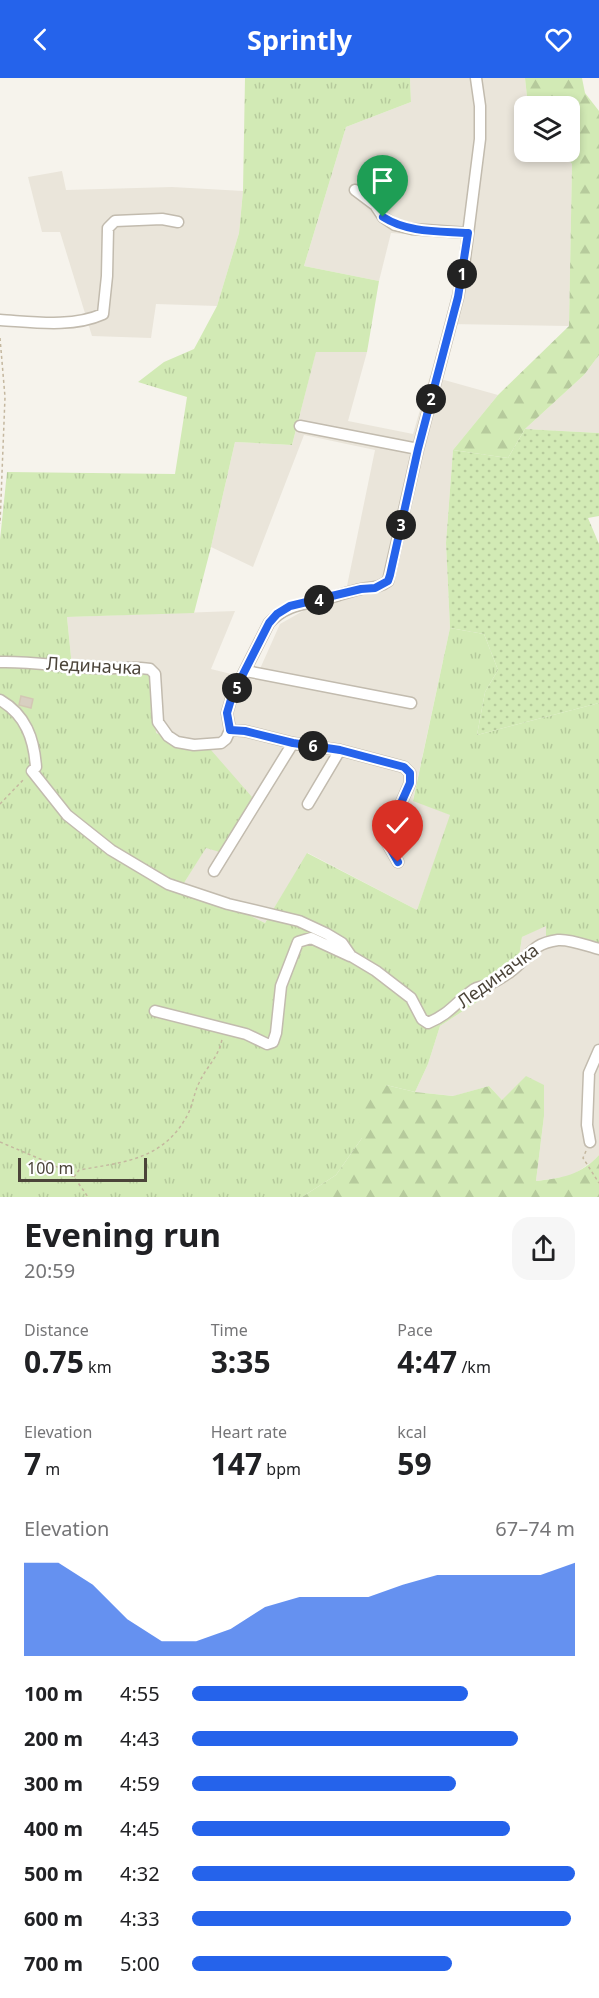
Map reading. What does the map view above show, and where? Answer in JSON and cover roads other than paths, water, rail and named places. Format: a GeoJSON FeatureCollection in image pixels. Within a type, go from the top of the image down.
{"type":"FeatureCollection","features":[{"type":"Feature","properties":{"kind":"street"},"geometry":{"type":"LineString","coordinates":[[398,862],[385,839],[410,783],[410,773],[404,767],[340,750],[230,730],[227,713],[232,696],[269,623],[277,614],[290,606],[361,589],[375,588],[388,581],[418,449],[458,297],[480,139],[480,106],[476,78]]}},
{"type":"Feature","properties":{"kind":"street"},"geometry":{"type":"LineString","coordinates":[[355,190],[375,205],[383,217],[395,225],[412,229],[468,233]]}},
{"type":"Feature","properties":{"kind":"street"},"geometry":{"type":"LineString","coordinates":[[0,320],[38,322],[88,320],[103,314],[108,228],[115,221],[162,219],[178,222]]}},
{"type":"Feature","properties":{"kind":"street"},"geometry":{"type":"LineString","coordinates":[[300,426],[418,449]]}},
{"type":"Feature","properties":{"kind":"street","name":"Лединачка"},"geometry":{"type":"LineString","coordinates":[[0,662],[150,669],[155,674],[158,722],[168,736],[177,742],[194,745],[221,743],[226,739],[230,730]]}},
{"type":"Feature","properties":{"kind":"street"},"geometry":{"type":"LineString","coordinates":[[246,671],[411,703]]}},
{"type":"Feature","properties":{"kind":"street","name":"Лединачка"},"geometry":{"type":"LineString","coordinates":[[0,700],[13,710],[28,728],[35,755],[36,767],[32,771],[67,815],[111,850],[168,884],[228,904],[299,921],[342,943],[351,956],[376,971],[411,998],[422,1019],[428,1023],[439,1019],[457,1006],[472,990],[489,985],[511,971],[523,961],[530,950],[544,943],[561,940],[599,949]]}},
{"type":"Feature","properties":{"kind":"street"},"geometry":{"type":"LineString","coordinates":[[214,871],[293,743]]}},
{"type":"Feature","properties":{"kind":"street"},"geometry":{"type":"LineString","coordinates":[[308,804],[340,750]]}},
{"type":"Feature","properties":{"kind":"street"},"geometry":{"type":"LineString","coordinates":[[155,1011],[246,1034],[267,1044],[273,1042],[276,1033],[280,986],[298,942],[311,938],[351,956]]}},
{"type":"Feature","properties":{"kind":"street"},"geometry":{"type":"LineString","coordinates":[[590,1142],[587,1125],[589,1073],[599,1050]]}}]}
